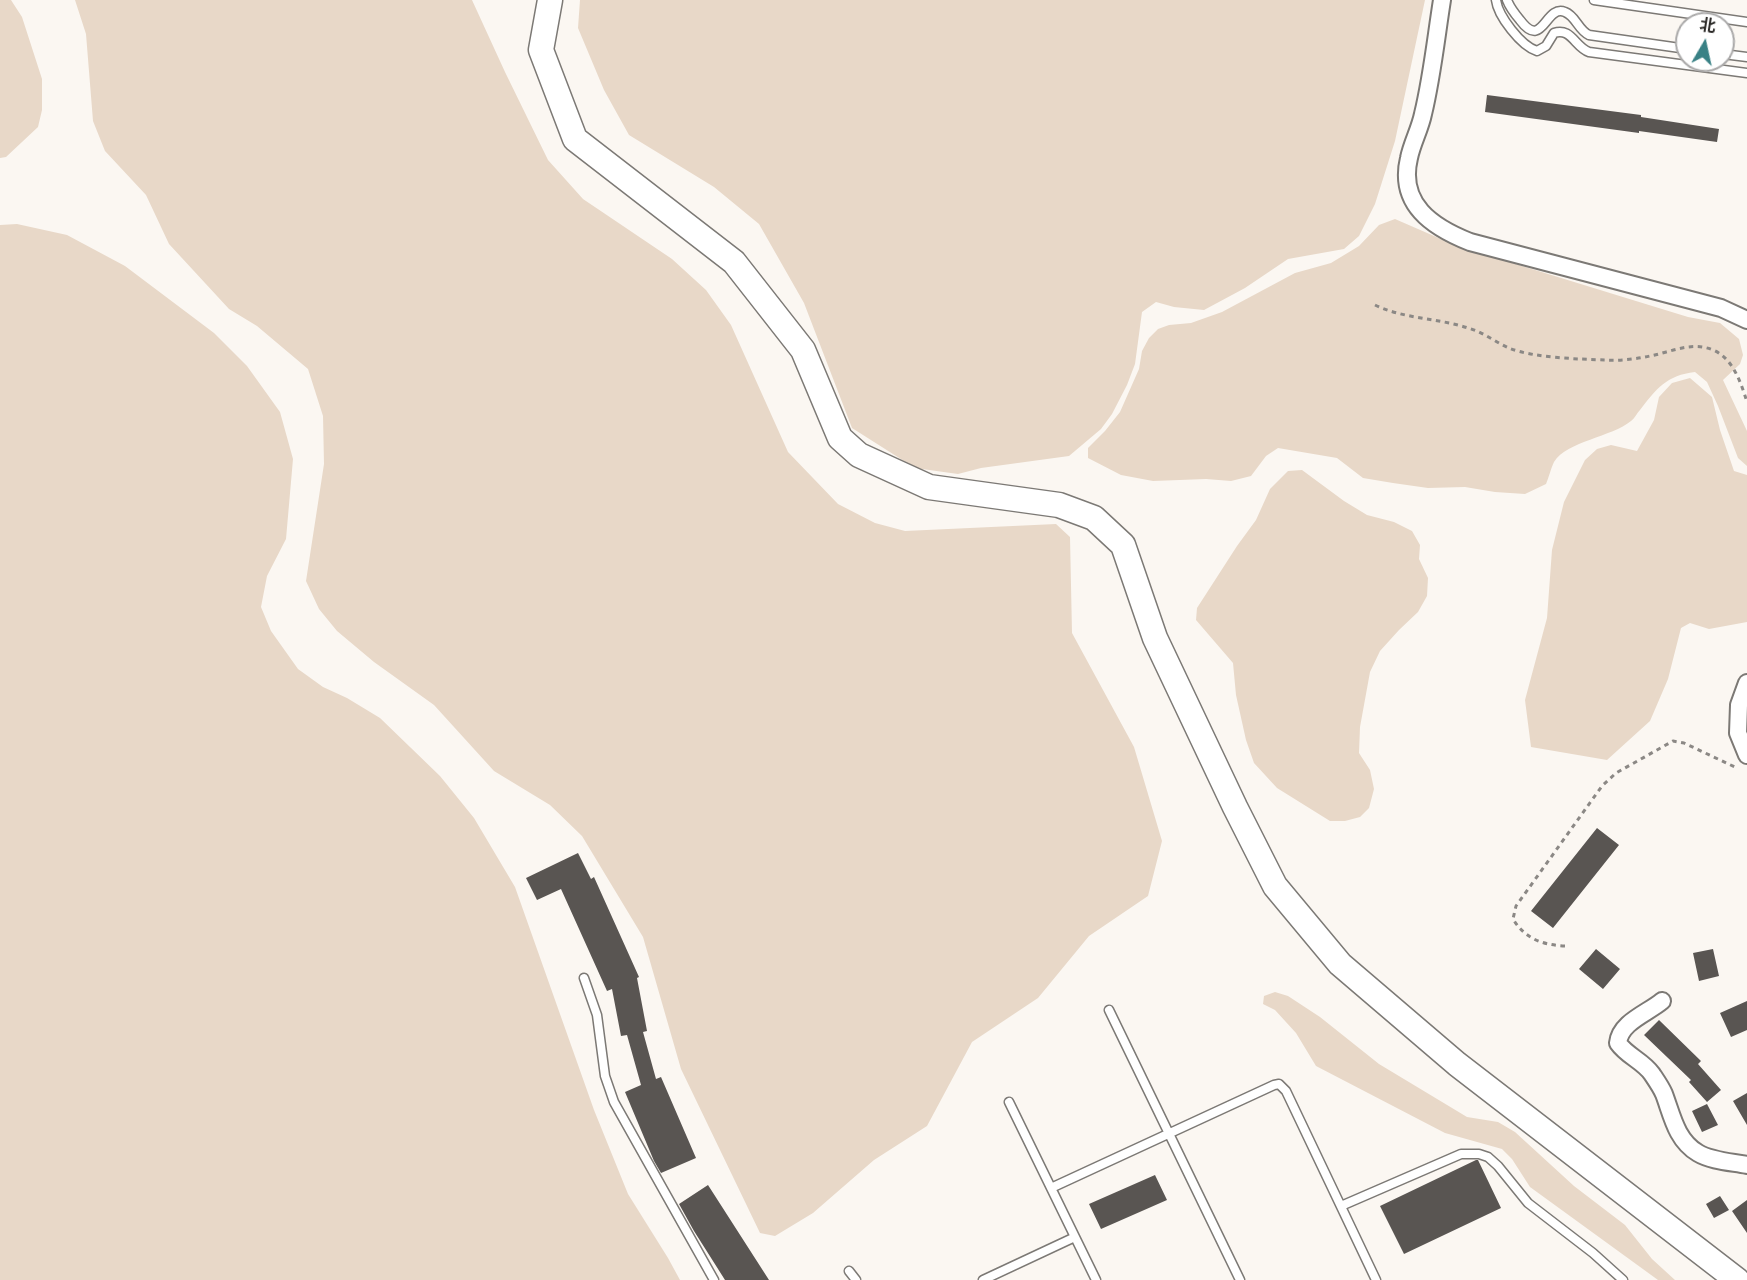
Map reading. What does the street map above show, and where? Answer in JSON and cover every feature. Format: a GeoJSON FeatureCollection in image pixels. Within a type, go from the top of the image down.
{"type":"FeatureCollection","features":[{"type":"Feature","properties":{"kind":"street"},"geometry":{"type":"LineString","coordinates":[[550,0],[541,50],[574,139],[734,262],[803,350],[840,438],[859,454],[929,487],[1059,505],[1094,518],[1123,545],[1155,638],[1275,886],[1340,964],[1457,1064],[1737,1280]]}},
{"type":"Feature","properties":{"kind":"street"},"geometry":{"type":"LineString","coordinates":[[1442,0],[1423,114],[1409,158],[1406,179],[1414,204],[1446,232],[1470,242],[1721,308],[1747,320]]}},
{"type":"Feature","properties":{"kind":"street"},"geometry":{"type":"LineString","coordinates":[[1742,762],[1738,733],[1739,705],[1747,683]]}},
{"type":"Feature","properties":{"kind":"street"},"geometry":{"type":"LineString","coordinates":[[1662,1001],[1625,1027],[1619,1035],[1618,1043],[1650,1071],[1663,1091],[1679,1134],[1697,1153],[1747,1165]]}},
{"type":"Feature","properties":{"kind":"lane"},"geometry":{"type":"LineString","coordinates":[[1496,0],[1497,9],[1530,49],[1537,51],[1546,46],[1554,33],[1562,31],[1569,35],[1576,45],[1589,52],[1747,73]]}},
{"type":"Feature","properties":{"kind":"lane"},"geometry":{"type":"LineString","coordinates":[[1507,0],[1509,7],[1531,30],[1538,30],[1552,14],[1563,11],[1567,12],[1581,30],[1589,35],[1675,47]]}},
{"type":"Feature","properties":{"kind":"lane"},"geometry":{"type":"LineString","coordinates":[[1594,0],[1747,22]]}},
{"type":"Feature","properties":{"kind":"lane"},"geometry":{"type":"LineString","coordinates":[[584,978],[597,1015],[605,1076],[614,1102],[714,1280]]}},
{"type":"Feature","properties":{"kind":"lane"},"geometry":{"type":"LineString","coordinates":[[1109,1010],[1240,1280]]}},
{"type":"Feature","properties":{"kind":"lane"},"geometry":{"type":"LineString","coordinates":[[1051,1188],[1279,1084],[1286,1091],[1376,1280]]}},
{"type":"Feature","properties":{"kind":"lane"},"geometry":{"type":"LineString","coordinates":[[1010,1102],[1096,1280]]}},
{"type":"Feature","properties":{"kind":"lane"},"geometry":{"type":"LineString","coordinates":[[1341,1206],[1461,1154],[1479,1154],[1488,1157],[1498,1166],[1528,1203],[1593,1253],[1623,1280]]}},
{"type":"Feature","properties":{"kind":"lane"},"geometry":{"type":"LineString","coordinates":[[983,1280],[1075,1237]]}},
{"type":"Feature","properties":{"kind":"lane"},"geometry":{"type":"LineString","coordinates":[[849,1271],[856,1280]]}},
{"type":"Feature","properties":{"kind":"path"},"geometry":{"type":"LineString","coordinates":[[1375,305],[1388,312],[1470,328],[1510,348],[1538,355],[1607,360],[1650,356],[1686,346],[1710,348],[1720,353],[1730,363],[1741,381],[1747,402]]}},
{"type":"Feature","properties":{"kind":"path"},"geometry":{"type":"LineString","coordinates":[[1565,946],[1540,943],[1526,935],[1513,918],[1516,906],[1602,786],[1616,773],[1673,741],[1742,762]]}},
{"type":"Feature","properties":{"kind":"shaded area"},"geometry":{"type":"Polygon","coordinates":[[[0,0],[11,0],[22,17],[42,79],[42,110],[38,127],[6,157],[0,158],[0,0]]]}},
{"type":"Feature","properties":{"kind":"shaded area"},"geometry":{"type":"Polygon","coordinates":[[[75,0],[472,0],[548,160],[583,199],[672,259],[706,290],[731,325],[788,452],[838,504],[875,523],[905,531],[1056,524],[1070,537],[1072,633],[1134,747],[1162,841],[1148,896],[1089,936],[1038,998],[972,1042],[927,1126],[874,1160],[813,1213],[775,1236],[760,1233],[681,1069],[643,937],[582,836],[550,805],[494,771],[434,705],[374,662],[337,631],[319,609],[306,581],[324,464],[323,416],[308,369],[257,326],[229,309],[169,244],[146,195],[105,151],[93,121],[86,34],[75,0]]]}},
{"type":"Feature","properties":{"kind":"shaded area"},"geometry":{"type":"Polygon","coordinates":[[[580,0],[1425,0],[1395,141],[1375,204],[1359,236],[1344,249],[1288,259],[1245,288],[1204,310],[1174,307],[1156,302],[1142,312],[1135,364],[1112,414],[1101,429],[1069,456],[981,468],[958,474],[915,468],[852,428],[804,303],[759,224],[714,187],[629,135],[604,90],[578,28],[580,0]]]}},
{"type":"Feature","properties":{"kind":"shaded area"},"geometry":{"type":"Polygon","coordinates":[[[1395,219],[1457,246],[1688,317],[1720,323],[1739,339],[1743,355],[1740,364],[1723,380],[1747,431],[1747,466],[1738,458],[1707,382],[1695,372],[1677,376],[1663,384],[1632,420],[1623,426],[1579,444],[1560,455],[1554,462],[1546,484],[1525,494],[1465,487],[1428,488],[1363,478],[1337,458],[1278,448],[1266,456],[1251,476],[1231,481],[1206,479],[1153,481],[1121,475],[1088,458],[1088,448],[1120,412],[1139,369],[1142,351],[1149,338],[1158,329],[1169,325],[1191,323],[1222,312],[1295,273],[1331,263],[1359,246],[1379,225],[1395,219]]]}},
{"type":"Feature","properties":{"kind":"shaded area"},"geometry":{"type":"Polygon","coordinates":[[[17,224],[67,235],[125,266],[214,333],[247,366],[280,412],[293,459],[286,539],[267,576],[261,607],[271,631],[298,669],[323,687],[347,698],[380,718],[440,776],[474,818],[515,887],[594,1110],[628,1194],[680,1280],[0,1280],[0,225],[17,224]]]}},
{"type":"Feature","properties":{"kind":"shaded area"},"geometry":{"type":"Polygon","coordinates":[[[1690,378],[1712,397],[1734,471],[1747,475],[1747,622],[1709,629],[1690,623],[1681,628],[1668,679],[1650,721],[1607,760],[1531,747],[1525,700],[1547,618],[1552,550],[1564,502],[1585,460],[1597,449],[1611,445],[1637,451],[1654,420],[1659,397],[1672,383],[1690,378]]]}},
{"type":"Feature","properties":{"kind":"shaded area"},"geometry":{"type":"Polygon","coordinates":[[[1302,470],[1367,515],[1394,522],[1412,531],[1420,545],[1419,559],[1428,578],[1427,596],[1418,612],[1380,651],[1370,672],[1360,727],[1359,753],[1370,770],[1374,789],[1369,808],[1360,817],[1345,821],[1330,821],[1277,788],[1254,763],[1246,740],[1236,695],[1233,663],[1196,620],[1197,608],[1256,520],[1270,489],[1288,471],[1302,470]]]}},
{"type":"Feature","properties":{"kind":"shaded area"},"geometry":{"type":"Polygon","coordinates":[[[1275,992],[1288,996],[1320,1017],[1379,1064],[1467,1117],[1498,1122],[1515,1132],[1574,1186],[1625,1225],[1652,1259],[1675,1280],[1658,1280],[1530,1187],[1512,1159],[1502,1149],[1445,1133],[1316,1066],[1296,1033],[1275,1010],[1263,1004],[1264,996],[1275,992]]]}},
{"type":"Feature","properties":{"kind":"building"},"geometry":{"type":"Polygon","coordinates":[[[1487,95],[1641,115],[1641,117],[1719,129],[1717,142],[1485,112],[1487,95]]]}},
{"type":"Feature","properties":{"kind":"building"},"geometry":{"type":"Polygon","coordinates":[[[1597,828],[1619,845],[1553,928],[1531,911],[1597,828]]]}},
{"type":"Feature","properties":{"kind":"building"},"geometry":{"type":"Polygon","coordinates":[[[578,853],[591,879],[594,877],[639,977],[637,978],[647,1031],[643,1032],[656,1079],[661,1077],[696,1158],[661,1173],[625,1092],[641,1085],[627,1035],[621,1036],[612,989],[607,991],[561,889],[537,900],[526,878],[578,853]]]}},
{"type":"Feature","properties":{"kind":"building"},"geometry":{"type":"Polygon","coordinates":[[[1596,949],[1620,969],[1603,989],[1579,969],[1596,949]]]}},
{"type":"Feature","properties":{"kind":"building"},"geometry":{"type":"Polygon","coordinates":[[[1713,949],[1719,976],[1699,981],[1693,953],[1713,949]]]}},
{"type":"Feature","properties":{"kind":"building"},"geometry":{"type":"Polygon","coordinates":[[[1747,1001],[1747,1030],[1731,1037],[1720,1013],[1747,1001]]]}},
{"type":"Feature","properties":{"kind":"building"},"geometry":{"type":"Polygon","coordinates":[[[1659,1020],[1701,1061],[1698,1064],[1721,1090],[1707,1102],[1689,1082],[1691,1080],[1644,1035],[1659,1020]]]}},
{"type":"Feature","properties":{"kind":"building"},"geometry":{"type":"Polygon","coordinates":[[[1747,1093],[1747,1125],[1733,1101],[1747,1093]]]}},
{"type":"Feature","properties":{"kind":"building"},"geometry":{"type":"Polygon","coordinates":[[[1707,1104],[1718,1125],[1702,1132],[1692,1111],[1707,1104]]]}},
{"type":"Feature","properties":{"kind":"building"},"geometry":{"type":"Polygon","coordinates":[[[1476,1160],[1501,1208],[1404,1254],[1380,1206],[1476,1160]]]}},
{"type":"Feature","properties":{"kind":"building"},"geometry":{"type":"Polygon","coordinates":[[[1155,1175],[1167,1200],[1101,1229],[1089,1204],[1155,1175]]]}},
{"type":"Feature","properties":{"kind":"building"},"geometry":{"type":"Polygon","coordinates":[[[708,1185],[769,1280],[725,1280],[679,1204],[708,1185]]]}},
{"type":"Feature","properties":{"kind":"building"},"geometry":{"type":"Polygon","coordinates":[[[1720,1196],[1729,1210],[1714,1218],[1706,1204],[1720,1196]]]}},
{"type":"Feature","properties":{"kind":"building"},"geometry":{"type":"Polygon","coordinates":[[[1747,1200],[1747,1233],[1732,1211],[1747,1200]]]}}]}
